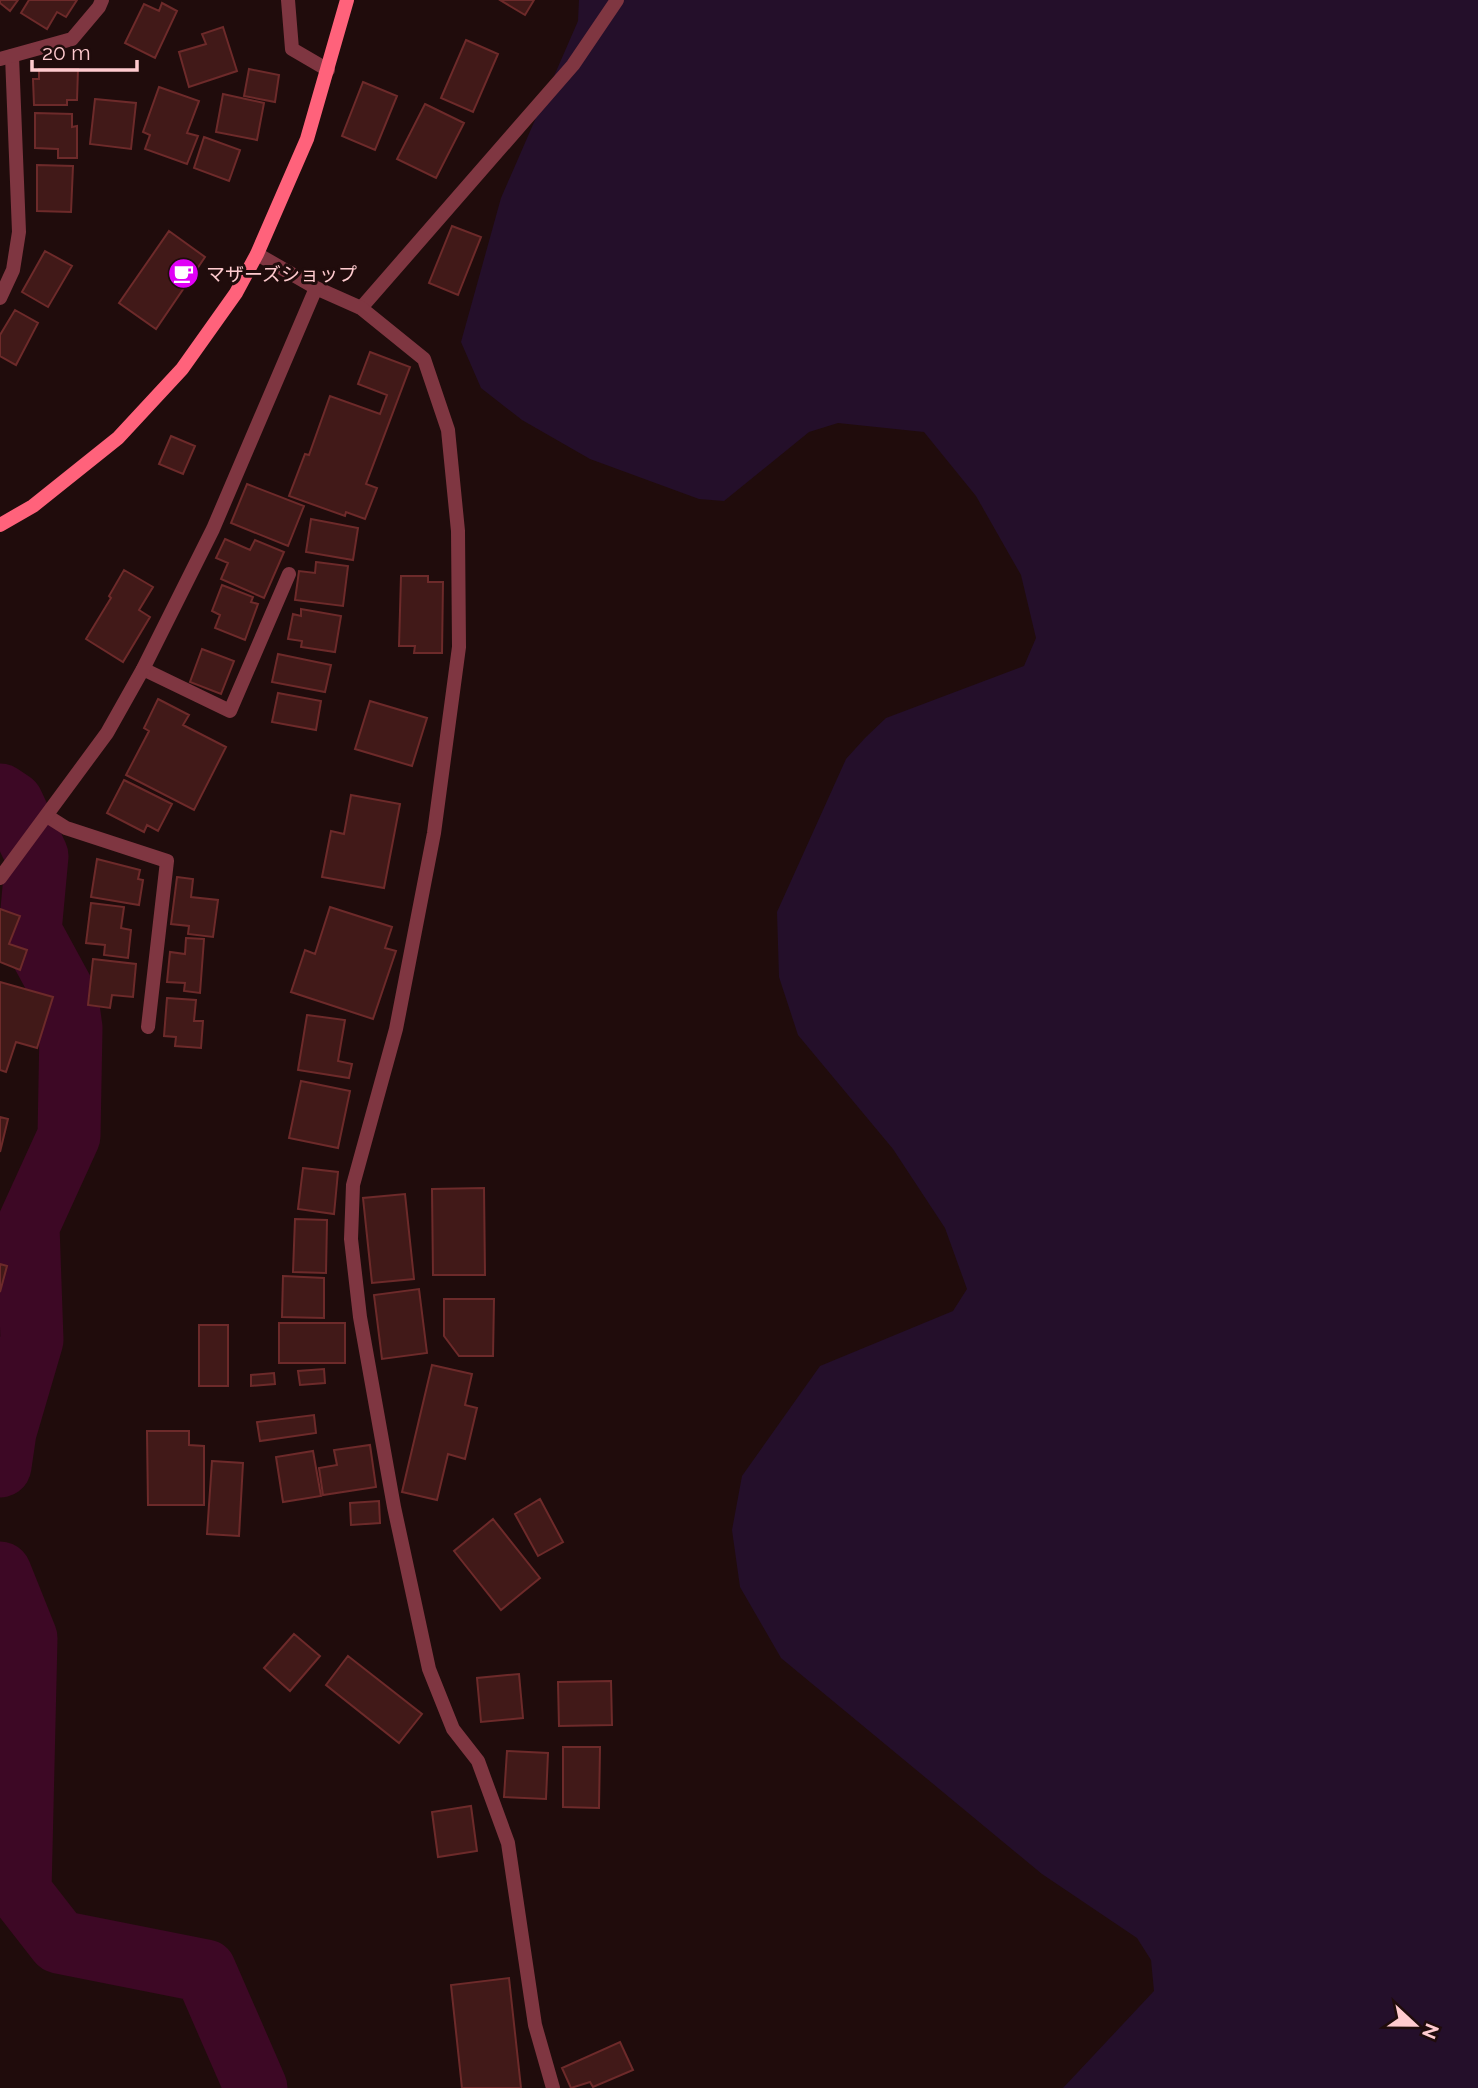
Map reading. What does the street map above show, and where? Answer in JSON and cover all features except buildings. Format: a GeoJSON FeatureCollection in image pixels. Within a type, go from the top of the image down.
{"type":"FeatureCollection","features":[{"type":"Feature","properties":{"kind":"street"},"geometry":{"type":"LineString","coordinates":[[0,298],[13,270],[19,232],[6,58],[72,39],[102,0]]}},
{"type":"Feature","properties":{"kind":"street"},"geometry":{"type":"LineString","coordinates":[[288,0],[292,49],[328,70]]}},
{"type":"Feature","properties":{"kind":"street"},"geometry":{"type":"LineString","coordinates":[[0,525],[33,506],[118,438],[182,369],[236,293],[257,254],[307,139],[347,0]]}},
{"type":"Feature","properties":{"kind":"street"},"geometry":{"type":"LineString","coordinates":[[360,309],[573,65],[617,0]]}},
{"type":"Feature","properties":{"kind":"street"},"geometry":{"type":"LineString","coordinates":[[257,254],[316,288],[360,309],[424,359],[448,430],[458,531],[459,647],[434,833],[396,1029],[353,1185],[351,1239],[360,1317],[391,1493],[429,1669],[453,1729],[478,1761],[508,1843],[535,2025],[553,2088]]}},
{"type":"Feature","properties":{"kind":"street"},"geometry":{"type":"LineString","coordinates":[[0,878],[107,733],[143,669],[213,529],[316,288]]}},
{"type":"Feature","properties":{"kind":"street"},"geometry":{"type":"LineString","coordinates":[[143,669],[230,711],[289,574]]}},
{"type":"Feature","properties":{"kind":"street"},"geometry":{"type":"LineString","coordinates":[[47,816],[66,828],[167,861],[148,1027]]}},
{"type":"Feature","properties":{"kind":"shaded area"},"geometry":{"type":"Polygon","coordinates":[[[579,0],[1478,0],[1478,2088],[1063,2088],[1154,1991],[1151,1960],[1137,1938],[1042,1874],[781,1658],[740,1587],[732,1530],[742,1476],[820,1366],[953,1311],[967,1289],[945,1228],[893,1149],[798,1035],[779,977],[777,912],[846,759],[865,738],[886,718],[1024,666],[1036,638],[1021,575],[976,496],[924,432],[838,423],[809,432],[724,501],[699,499],[590,459],[522,420],[481,388],[461,342],[501,198],[578,21],[579,0]]]}},
{"type":"Feature","properties":{"kind":"waterway"},"geometry":{"type":"LineString","coordinates":[[0,795],[12,803],[37,856],[30,931],[67,999],[71,1028],[69,1136],[28,1226],[32,1340],[5,1432],[0,1466]]}},
{"type":"Feature","properties":{"kind":"waterway"},"geometry":{"type":"LineString","coordinates":[[0,1573],[26,1638],[20,1892],[59,1942],[205,1971],[256,2088]]}},
{"type":"Feature","properties":{"kind":"place","name":"マザーズショップ"},"geometry":{"type":"Point","coordinates":[183,274]}}]}
